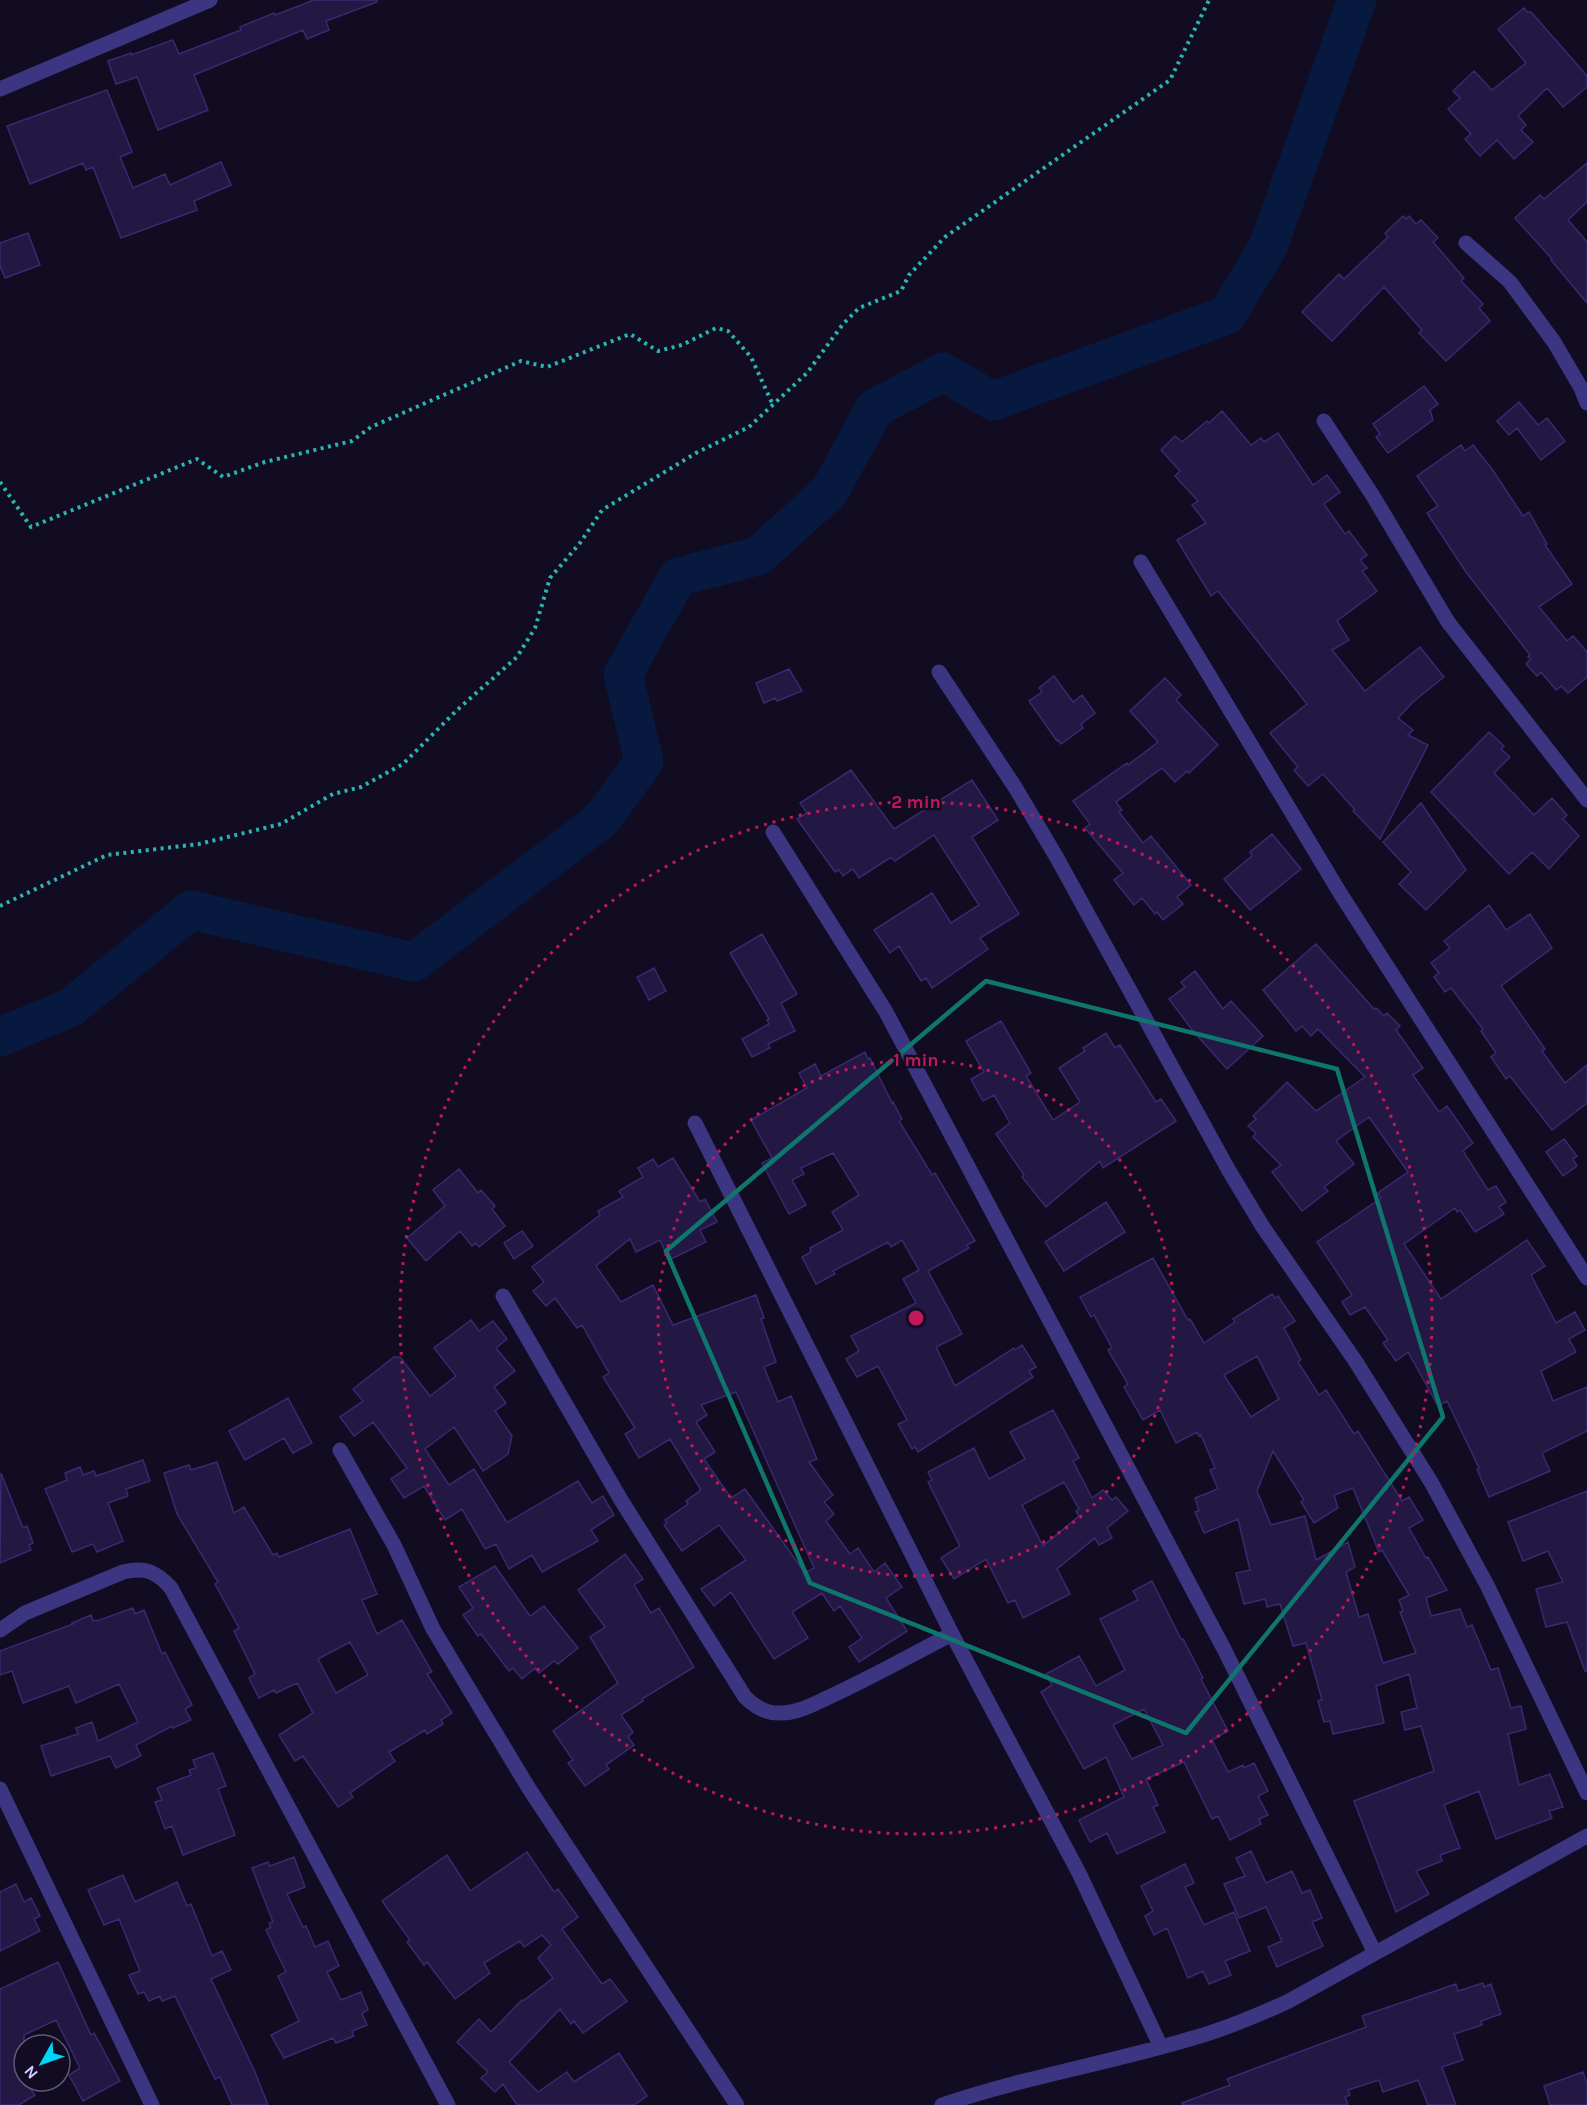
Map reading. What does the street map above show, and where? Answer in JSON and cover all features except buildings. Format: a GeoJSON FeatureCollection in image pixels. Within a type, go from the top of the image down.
{"type":"FeatureCollection","features":[{"type":"Feature","properties":{"kind":"street"},"geometry":{"type":"LineString","coordinates":[[0,89],[210,0]]}},
{"type":"Feature","properties":{"kind":"street"},"geometry":{"type":"LineString","coordinates":[[1466,243],[1510,282],[1554,342],[1581,388],[1587,403]]}},
{"type":"Feature","properties":{"kind":"street"},"geometry":{"type":"LineString","coordinates":[[1324,421],[1373,496],[1448,622],[1587,800]]}},
{"type":"Feature","properties":{"kind":"street"},"geometry":{"type":"LineString","coordinates":[[1141,562],[1340,893],[1587,1278]]}},
{"type":"Feature","properties":{"kind":"street"},"geometry":{"type":"LineString","coordinates":[[939,672],[1015,787],[1057,858],[1233,1179],[1263,1227],[1356,1362],[1431,1482],[1487,1585],[1587,1793]]}},
{"type":"Feature","properties":{"kind":"street"},"geometry":{"type":"LineString","coordinates":[[773,832],[886,1012],[1224,1649],[1375,1953]]}},
{"type":"Feature","properties":{"kind":"street"},"geometry":{"type":"LineString","coordinates":[[695,1124],[951,1634],[1079,1873],[1161,2047]]}},
{"type":"Feature","properties":{"kind":"street"},"geometry":{"type":"LineString","coordinates":[[503,1296],[621,1500],[745,1697],[755,1707],[778,1714],[800,1709],[851,1687],[951,1634]]}},
{"type":"Feature","properties":{"kind":"street"},"geometry":{"type":"LineString","coordinates":[[340,1450],[389,1536],[433,1629],[481,1709],[535,1797],[737,2105]]}},
{"type":"Feature","properties":{"kind":"street"},"geometry":{"type":"LineString","coordinates":[[0,1630],[25,1614],[123,1572],[137,1569],[151,1572],[162,1578],[177,1598],[448,2105]]}},
{"type":"Feature","properties":{"kind":"street"},"geometry":{"type":"LineString","coordinates":[[0,1789],[152,2105]]}},
{"type":"Feature","properties":{"kind":"street"},"geometry":{"type":"LineString","coordinates":[[942,2105],[966,2101],[1009,2084],[1161,2047],[1216,2031],[1256,2016],[1287,2002],[1587,1836]]}},
{"type":"Feature","properties":{"kind":"path"},"geometry":{"type":"LineString","coordinates":[[0,906],[107,855],[199,844],[280,824],[333,794],[361,787],[403,764],[456,711],[517,657],[535,628],[550,578],[580,543],[602,510],[696,453],[749,427],[807,373],[843,324],[859,308],[901,291],[909,275],[945,237],[1170,80],[1209,0]]}},
{"type":"Feature","properties":{"kind":"path"},"geometry":{"type":"LineString","coordinates":[[0,482],[31,526],[197,459],[223,477],[265,462],[352,441],[371,427],[521,361],[547,367],[630,334],[658,351],[682,345],[716,328],[728,331],[751,357],[773,405]]}},
{"type":"Feature","properties":{"kind":"highlighted area"},"geometry":{"type":"Polygon","coordinates":[[[986,981],[1337,1069],[1443,1417],[1186,1733],[810,1583],[666,1251],[986,981]]]}},
{"type":"Feature","properties":{"kind":"waterway"},"geometry":{"type":"LineString","coordinates":[[0,1037],[70,1008],[191,910],[414,962],[601,820],[644,762],[623,674],[678,577],[758,556],[829,492],[875,408],[943,372],[993,401],[1227,315],[1268,247],[1357,0]]}}]}
